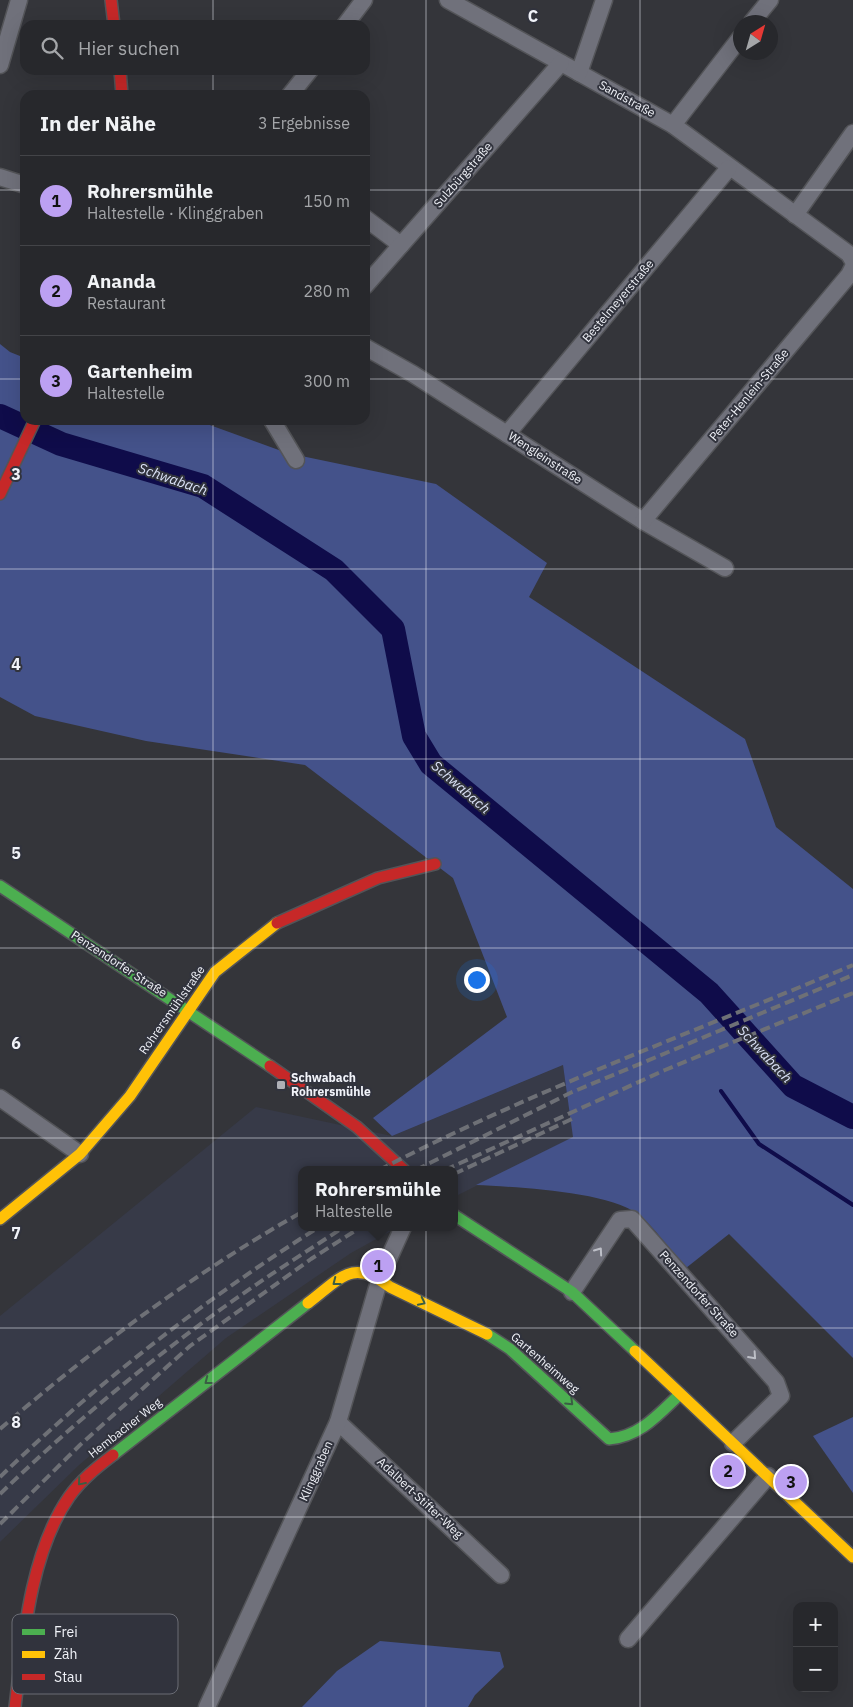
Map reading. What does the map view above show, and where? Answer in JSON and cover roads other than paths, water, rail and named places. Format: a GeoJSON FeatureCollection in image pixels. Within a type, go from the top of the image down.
{"type":"FeatureCollection","features":[{"type":"Feature","properties":{"kind":"street"},"geometry":{"type":"LineString","coordinates":[[0,65],[19,0]]}},
{"type":"Feature","properties":{"kind":"street"},"geometry":{"type":"LineString","coordinates":[[111,0],[113,20]]}},
{"type":"Feature","properties":{"kind":"street"},"geometry":{"type":"LineString","coordinates":[[349,20],[364,0]]}},
{"type":"Feature","properties":{"kind":"street","name":"Sandstraße"},"geometry":{"type":"LineString","coordinates":[[448,0],[673,124],[729,168],[848,254],[853,261]]}},
{"type":"Feature","properties":{"kind":"street"},"geometry":{"type":"LineString","coordinates":[[579,73],[604,0]]}},
{"type":"Feature","properties":{"kind":"street"},"geometry":{"type":"LineString","coordinates":[[758,15],[770,0]]}},
{"type":"Feature","properties":{"kind":"street"},"geometry":{"type":"LineString","coordinates":[[673,124],[733,47]]}},
{"type":"Feature","properties":{"kind":"street","name":"Sulzbürgstraße"},"geometry":{"type":"LineString","coordinates":[[370,280],[561,63]]}},
{"type":"Feature","properties":{"kind":"street"},"geometry":{"type":"LineString","coordinates":[[120,75],[122,90]]}},
{"type":"Feature","properties":{"kind":"street"},"geometry":{"type":"LineString","coordinates":[[294,90],[306,75]]}},
{"type":"Feature","properties":{"kind":"street"},"geometry":{"type":"LineString","coordinates":[[795,215],[853,133]]}},
{"type":"Feature","properties":{"kind":"street","name":"Bestelmeyerstraße"},"geometry":{"type":"LineString","coordinates":[[507,434],[729,168]]}},
{"type":"Feature","properties":{"kind":"street"},"geometry":{"type":"LineString","coordinates":[[0,177],[20,183]]}},
{"type":"Feature","properties":{"kind":"street"},"geometry":{"type":"LineString","coordinates":[[370,222],[401,245]]}},
{"type":"Feature","properties":{"kind":"street","name":"Peter-Henlein-Straße"},"geometry":{"type":"LineString","coordinates":[[643,521],[853,267]]}},
{"type":"Feature","properties":{"kind":"street","name":"Wengleinstraße"},"geometry":{"type":"LineString","coordinates":[[370,350],[413,374],[643,521],[725,568]]}},
{"type":"Feature","properties":{"kind":"street"},"geometry":{"type":"LineString","coordinates":[[0,494],[33,425]]}},
{"type":"Feature","properties":{"kind":"street"},"geometry":{"type":"LineString","coordinates":[[275,425],[296,460]]}},
{"type":"Feature","properties":{"kind":"street","name":"Rohrersmühlstraße"},"geometry":{"type":"LineString","coordinates":[[0,1219],[80,1154],[130,1096],[215,972],[280,921],[378,878],[435,864]]}},
{"type":"Feature","properties":{"kind":"street","name":"Penzendorfer Straße"},"geometry":{"type":"LineString","coordinates":[[0,886],[188,1009],[341,1114],[400,1166]]}},
{"type":"Feature","properties":{"kind":"street"},"geometry":{"type":"LineString","coordinates":[[0,1098],[80,1154]]}},
{"type":"Feature","properties":{"kind":"street"},"geometry":{"type":"LineString","coordinates":[[458,1217],[477,1232],[572,1292],[679,1395],[733,1443],[853,1557]]}},
{"type":"Feature","properties":{"kind":"street","name":"Penzendorfer Straße"},"geometry":{"type":"LineString","coordinates":[[572,1292],[620,1220],[632,1219],[776,1382],[781,1396],[733,1443]]}},
{"type":"Feature","properties":{"kind":"street","name":"Klinggraben"},"geometry":{"type":"LineString","coordinates":[[206,1707],[338,1422],[380,1278],[401,1231]]}},
{"type":"Feature","properties":{"kind":"street","name":"Hembacher Weg"},"geometry":{"type":"LineString","coordinates":[[30,1614],[36,1578],[59,1514],[72,1492],[88,1474],[349,1272],[358,1270],[380,1278]]}},
{"type":"Feature","properties":{"kind":"street","name":"Gartenheimweg"},"geometry":{"type":"LineString","coordinates":[[380,1278],[390,1287],[484,1332],[510,1349],[609,1440],[623,1440],[648,1424],[679,1395]]}},
{"type":"Feature","properties":{"kind":"street","name":"Adalbert-Stifter-Weg"},"geometry":{"type":"LineString","coordinates":[[338,1422],[501,1575]]}},
{"type":"Feature","properties":{"kind":"street"},"geometry":{"type":"LineString","coordinates":[[628,1639],[768,1476]]}},
{"type":"Feature","properties":{"kind":"street","name":"Hembacher Weg"},"geometry":{"type":"LineString","coordinates":[[15,1707],[17,1694]]}},
{"type":"Feature","properties":{"kind":"waterway","name":"Schwabach"},"geometry":{"type":"LineString","coordinates":[[0,416],[61,444],[203,486],[334,570],[393,629],[414,736],[431,764],[709,993],[793,1086],[853,1117]]}},
{"type":"Feature","properties":{"kind":"waterway"},"geometry":{"type":"LineString","coordinates":[[721,1091],[759,1144],[853,1205]]}},
{"type":"Feature","properties":{"kind":"railway"},"geometry":{"type":"LineString","coordinates":[[387,1166],[554,1088],[853,965]]}},
{"type":"Feature","properties":{"kind":"railway"},"geometry":{"type":"LineString","coordinates":[[424,1166],[570,1093],[853,975]]}},
{"type":"Feature","properties":{"kind":"railway"},"geometry":{"type":"LineString","coordinates":[[454,1166],[665,1070],[853,993]]}},
{"type":"Feature","properties":{"kind":"railway"},"geometry":{"type":"LineString","coordinates":[[458,1172],[574,1118]]}},
{"type":"Feature","properties":{"kind":"railway"},"geometry":{"type":"LineString","coordinates":[[0,1429],[108,1341],[146,1313],[222,1260],[298,1214]]}},
{"type":"Feature","properties":{"kind":"railway"},"geometry":{"type":"LineString","coordinates":[[0,1477],[75,1408],[153,1344],[235,1283],[313,1231]]}},
{"type":"Feature","properties":{"kind":"railway"},"geometry":{"type":"LineString","coordinates":[[0,1494],[81,1420],[166,1351],[239,1297],[338,1231]]}},
{"type":"Feature","properties":{"kind":"railway"},"geometry":{"type":"LineString","coordinates":[[0,1524],[80,1445],[190,1346],[311,1259],[355,1231]]}},
{"type":"Feature","properties":{"kind":"place","name":"Schwabach Rohrersmühle"},"geometry":{"type":"Point","coordinates":[281,1085]}},
{"type":"Feature","properties":{"kind":"place","name":"Rohrersmühle"},"geometry":{"type":"Point","coordinates":[378,1266]}},
{"type":"Feature","properties":{"kind":"place","name":"Ananda"},"geometry":{"type":"Point","coordinates":[728,1471]}},
{"type":"Feature","properties":{"kind":"place","name":"Gartenheim"},"geometry":{"type":"Point","coordinates":[791,1482]}}]}
